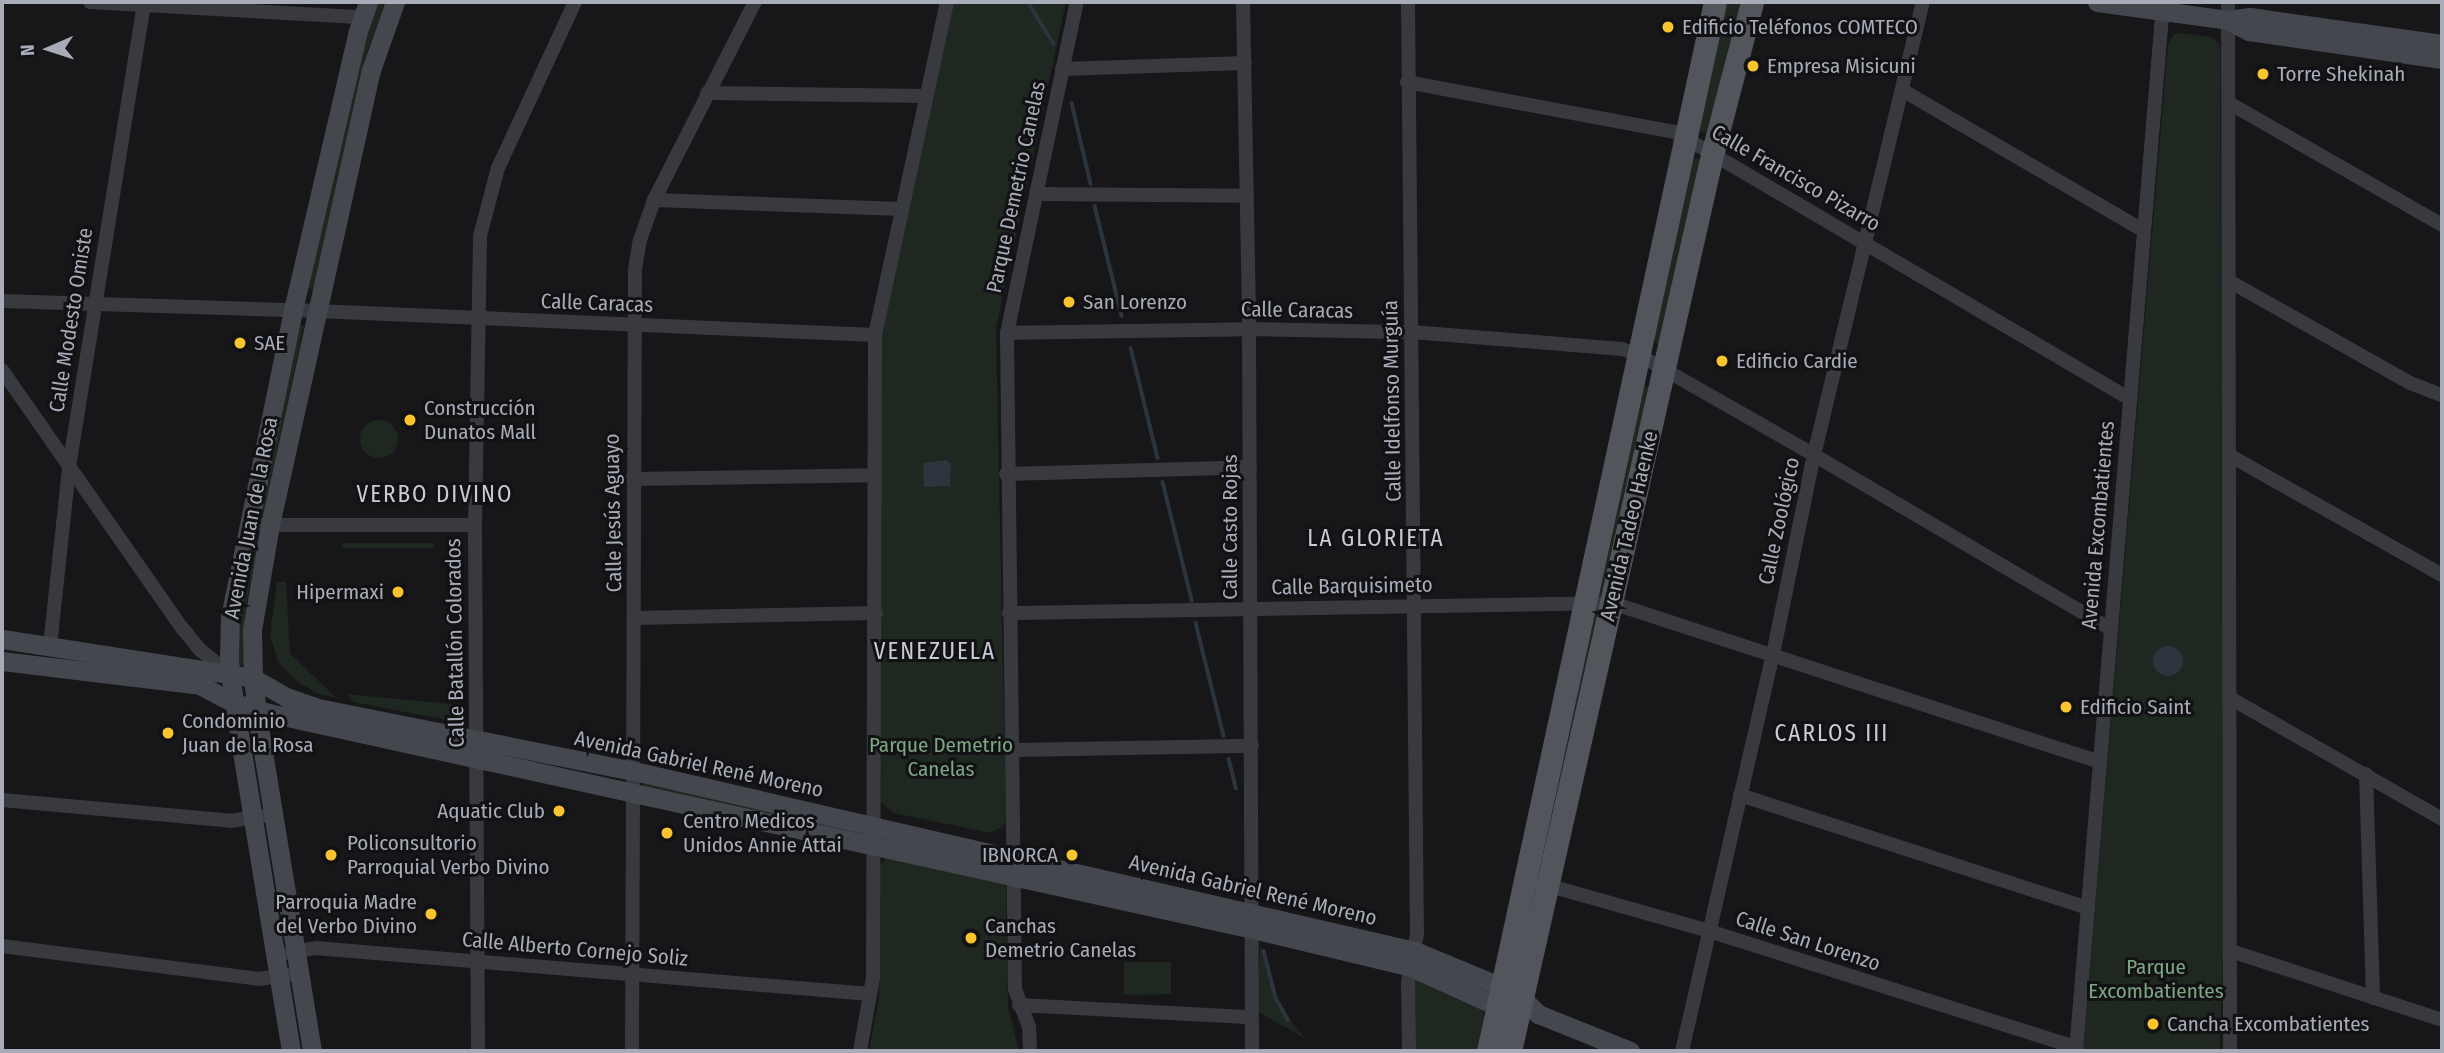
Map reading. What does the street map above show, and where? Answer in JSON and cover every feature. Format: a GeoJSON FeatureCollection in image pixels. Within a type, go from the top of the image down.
{"type":"FeatureCollection","features":[{"type":"Feature","properties":{"kind":"main road","name":"Avenida Juan de la Rosa"},"geometry":{"type":"LineString","coordinates":[[313,1051],[257,709],[253,678],[254,609],[270,525],[371,70],[395,2]]}},
{"type":"Feature","properties":{"kind":"main road","name":"Avenida Tadeo Haenke"},"geometry":{"type":"LineString","coordinates":[[1510,1051],[1515,1004],[1585,603],[1715,2]]}},
{"type":"Feature","properties":{"kind":"main road","name":"Avenida Tadeo Haenke"},"geometry":{"type":"LineString","coordinates":[[1536,882],[1612,603],[1712,155],[1752,2]]}},
{"type":"Feature","properties":{"kind":"main road"},"geometry":{"type":"LineString","coordinates":[[2097,2],[2228,11],[2250,17],[2442,44]]}},
{"type":"Feature","properties":{"kind":"main road","name":"Avenida Juan de la Rosa"},"geometry":{"type":"LineString","coordinates":[[291,1051],[230,674],[233,594],[293,310],[365,10]]}},
{"type":"Feature","properties":{"kind":"main road"},"geometry":{"type":"LineString","coordinates":[[2228,11],[2249,31],[2442,59]]}},
{"type":"Feature","properties":{"kind":"main road","name":"Avenida Gabriel René Moreno"},"geometry":{"type":"LineString","coordinates":[[2,639],[253,678],[286,697],[318,708],[477,749]]}},
{"type":"Feature","properties":{"kind":"main road","name":"Avenida Gabriel René Moreno"},"geometry":{"type":"LineString","coordinates":[[2,661],[200,685],[234,703],[257,709],[873,825],[1014,866],[1413,959],[1630,1051]]}},
{"type":"Feature","properties":{"kind":"main road","name":"Avenida Gabriel René Moreno"},"geometry":{"type":"LineString","coordinates":[[634,781],[874,845],[1014,866]]}},
{"type":"Feature","properties":{"kind":"main road","name":"Avenida Tadeo Haenke"},"geometry":{"type":"LineString","coordinates":[[1488,1051],[1515,1004]]}},
{"type":"Feature","properties":{"kind":"street"},"geometry":{"type":"LineString","coordinates":[[90,2],[365,10]]}},
{"type":"Feature","properties":{"kind":"street","name":"Calle Batallón Colorados"},"geometry":{"type":"LineString","coordinates":[[478,1051],[480,962],[475,525],[476,319],[480,236],[498,168],[575,2]]}},
{"type":"Feature","properties":{"kind":"street","name":"Calle Jesús Aguayo"},"geometry":{"type":"LineString","coordinates":[[632,1051],[635,618],[632,479],[634,325],[640,240],[654,200],[755,2]]}},
{"type":"Feature","properties":{"kind":"street"},"geometry":{"type":"LineString","coordinates":[[860,1051],[870,994],[874,845],[875,335],[947,2]]}},
{"type":"Feature","properties":{"kind":"street","name":"Parque Demetrio Canelas"},"geometry":{"type":"LineString","coordinates":[[1030,1051],[1029,1027],[1015,989],[1013,750],[1006,474],[1007,333],[1077,2]]}},
{"type":"Feature","properties":{"kind":"street","name":"Calle Casto Rojas"},"geometry":{"type":"LineString","coordinates":[[1244,2],[1249,330],[1252,1051]]}},
{"type":"Feature","properties":{"kind":"street","name":"Calle Idelfonso Murguía"},"geometry":{"type":"LineString","coordinates":[[1408,2],[1415,606],[1413,959],[1408,982],[1409,1051]]}},
{"type":"Feature","properties":{"kind":"street","name":"Calle Zoológico"},"geometry":{"type":"LineString","coordinates":[[1682,1051],[1773,654],[1814,455],[1923,2]]}},
{"type":"Feature","properties":{"kind":"street","name":"Calle Modesto Omiste"},"geometry":{"type":"LineString","coordinates":[[50,646],[69,467],[144,4]]}},
{"type":"Feature","properties":{"kind":"street","name":"Avenida Excombatientes"},"geometry":{"type":"LineString","coordinates":[[2076,1050],[2163,6]]}},
{"type":"Feature","properties":{"kind":"street"},"geometry":{"type":"LineString","coordinates":[[2228,11],[2230,1051]]}},
{"type":"Feature","properties":{"kind":"street"},"geometry":{"type":"LineString","coordinates":[[1062,69],[1245,63]]}},
{"type":"Feature","properties":{"kind":"street","name":"Calle Francisco Pizarro"},"geometry":{"type":"LineString","coordinates":[[1407,82],[1675,132],[2130,399]]}},
{"type":"Feature","properties":{"kind":"street"},"geometry":{"type":"LineString","coordinates":[[1902,90],[2144,230]]}},
{"type":"Feature","properties":{"kind":"street"},"geometry":{"type":"LineString","coordinates":[[707,93],[925,96]]}},
{"type":"Feature","properties":{"kind":"street"},"geometry":{"type":"LineString","coordinates":[[2229,103],[2442,225]]}},
{"type":"Feature","properties":{"kind":"street"},"geometry":{"type":"LineString","coordinates":[[1037,194],[1247,196]]}},
{"type":"Feature","properties":{"kind":"street"},"geometry":{"type":"LineString","coordinates":[[654,200],[902,209]]}},
{"type":"Feature","properties":{"kind":"street"},"geometry":{"type":"LineString","coordinates":[[2229,281],[2410,383],[2442,395]]}},
{"type":"Feature","properties":{"kind":"street","name":"Calle Caracas"},"geometry":{"type":"LineString","coordinates":[[2,301],[293,310],[875,335]]}},
{"type":"Feature","properties":{"kind":"street","name":"Calle Caracas"},"geometry":{"type":"LineString","coordinates":[[1007,333],[1249,330],[1412,332],[1622,349],[1639,355],[1814,455],[2111,629]]}},
{"type":"Feature","properties":{"kind":"street"},"geometry":{"type":"LineString","coordinates":[[2,370],[183,629],[199,649],[230,674]]}},
{"type":"Feature","properties":{"kind":"street"},"geometry":{"type":"LineString","coordinates":[[2229,455],[2442,575]]}},
{"type":"Feature","properties":{"kind":"street"},"geometry":{"type":"LineString","coordinates":[[1006,474],[1250,467]]}},
{"type":"Feature","properties":{"kind":"street"},"geometry":{"type":"LineString","coordinates":[[632,479],[875,475]]}},
{"type":"Feature","properties":{"kind":"street"},"geometry":{"type":"LineString","coordinates":[[247,524],[475,525]]}},
{"type":"Feature","properties":{"kind":"street","name":"Calle Barquisimeto"},"geometry":{"type":"LineString","coordinates":[[1009,613],[1612,603],[2100,762]]}},
{"type":"Feature","properties":{"kind":"street"},"geometry":{"type":"LineString","coordinates":[[635,618],[876,613]]}},
{"type":"Feature","properties":{"kind":"street"},"geometry":{"type":"LineString","coordinates":[[2230,698],[2442,819]]}},
{"type":"Feature","properties":{"kind":"street"},"geometry":{"type":"LineString","coordinates":[[1013,750],[1252,746]]}},
{"type":"Feature","properties":{"kind":"street"},"geometry":{"type":"LineString","coordinates":[[2366,774],[2373,998]]}},
{"type":"Feature","properties":{"kind":"street"},"geometry":{"type":"LineString","coordinates":[[1740,795],[2088,908]]}},
{"type":"Feature","properties":{"kind":"street"},"geometry":{"type":"LineString","coordinates":[[2,800],[231,821],[274,814]]}},
{"type":"Feature","properties":{"kind":"street","name":"Calle San Lorenzo"},"geometry":{"type":"LineString","coordinates":[[1536,882],[1709,931],[2076,1050]]}},
{"type":"Feature","properties":{"kind":"street"},"geometry":{"type":"LineString","coordinates":[[2,946],[259,979],[300,973]]}},
{"type":"Feature","properties":{"kind":"street","name":"Calle Alberto Cornejo Soliz"},"geometry":{"type":"LineString","coordinates":[[276,955],[315,948],[870,994]]}},
{"type":"Feature","properties":{"kind":"street"},"geometry":{"type":"LineString","coordinates":[[2231,951],[2442,1020]]}},
{"type":"Feature","properties":{"kind":"street"},"geometry":{"type":"LineString","coordinates":[[1019,1004],[1251,1017]]}},
{"type":"Feature","properties":{"kind":"green space"},"geometry":{"type":"Polygon","coordinates":[[[378,2],[385,2],[365,58],[314,290],[308,288],[358,63],[378,2]]]}},
{"type":"Feature","properties":{"kind":"green space","name":"Parque Demetrio Canelas"},"geometry":{"type":"Polygon","coordinates":[[[950,2],[1066,2],[996,328],[1006,821],[1002,827],[990,833],[894,813],[880,802],[881,338],[950,2]]]}},
{"type":"Feature","properties":{"kind":"green space"},"geometry":{"type":"Polygon","coordinates":[[[1724,2],[1744,2],[1706,133],[1702,133],[1698,130],[1724,2]]]}},
{"type":"Feature","properties":{"kind":"green space","name":"Parque Excombatientes"},"geometry":{"type":"Polygon","coordinates":[[[2174,34],[2211,37],[2219,43],[2220,49],[2223,949],[2220,1051],[2083,1051],[2168,45],[2174,34]]]}},
{"type":"Feature","properties":{"kind":"green space"},"geometry":{"type":"Polygon","coordinates":[[[1692,159],[1700,160],[1661,344],[1657,344],[1652,337],[1692,159]]]}},
{"type":"Feature","properties":{"kind":"green space"},"geometry":{"type":"Polygon","coordinates":[[[300,325],[304,326],[263,516],[259,515],[300,325]]]}},
{"type":"Feature","properties":{"kind":"green space"},"geometry":{"type":"Polygon","coordinates":[[[1641,384],[1650,388],[1604,595],[1600,596],[1596,593],[1641,384]]]}},
{"type":"Feature","properties":{"kind":"green space"},"geometry":{"type":"Polygon","coordinates":[[[379,420],[392,426],[398,439],[392,452],[379,458],[366,452],[360,439],[366,426],[379,420]]]}},
{"type":"Feature","properties":{"kind":"green space"},"geometry":{"type":"Polygon","coordinates":[[[253,538],[259,540],[247,600],[245,665],[239,665],[241,600],[253,538]]]}},
{"type":"Feature","properties":{"kind":"green space"},"geometry":{"type":"Polygon","coordinates":[[[343,543],[434,543],[434,548],[342,548],[343,543]]]}},
{"type":"Feature","properties":{"kind":"green space"},"geometry":{"type":"Polygon","coordinates":[[[277,582],[286,582],[290,653],[336,698],[316,693],[298,682],[278,662],[270,635],[277,582]]]}},
{"type":"Feature","properties":{"kind":"green space"},"geometry":{"type":"Polygon","coordinates":[[[1594,615],[1597,615],[1542,868],[1536,867],[1594,615]]]}},
{"type":"Feature","properties":{"kind":"green space"},"geometry":{"type":"Polygon","coordinates":[[[346,694],[451,704],[452,721],[353,702],[346,694]]]}},
{"type":"Feature","properties":{"kind":"green space"},"geometry":{"type":"Polygon","coordinates":[[[643,781],[851,827],[851,833],[643,787],[643,781]]]}},
{"type":"Feature","properties":{"kind":"green space"},"geometry":{"type":"Polygon","coordinates":[[[886,858],[1006,884],[1008,1007],[1019,1051],[869,1051],[879,997],[880,866],[886,858]]]}},
{"type":"Feature","properties":{"kind":"green space"},"geometry":{"type":"Polygon","coordinates":[[[1260,945],[1280,1008],[1306,1039],[1257,1011],[1260,945]]]}},
{"type":"Feature","properties":{"kind":"green space"},"geometry":{"type":"Polygon","coordinates":[[[1124,962],[1171,962],[1171,994],[1124,995],[1124,962]]]}},
{"type":"Feature","properties":{"kind":"green space"},"geometry":{"type":"Polygon","coordinates":[[[1418,979],[1482,1007],[1484,1014],[1478,1051],[1415,1051],[1415,981],[1418,979]]]}},
{"type":"Feature","properties":{"kind":"shaded area"},"geometry":{"type":"Polygon","coordinates":[[[946,460],[951,464],[950,486],[924,487],[923,463],[946,460]]]}},
{"type":"Feature","properties":{"kind":"shaded area"},"geometry":{"type":"Polygon","coordinates":[[[2168,646],[2179,650],[2183,661],[2179,672],[2168,676],[2157,672],[2153,661],[2157,650],[2168,646]]]}},
{"type":"Feature","properties":{"kind":"waterway"},"geometry":{"type":"LineString","coordinates":[[1028,2],[1054,44]]}},
{"type":"Feature","properties":{"kind":"waterway"},"geometry":{"type":"LineString","coordinates":[[1072,103],[1091,184]]}},
{"type":"Feature","properties":{"kind":"waterway"},"geometry":{"type":"LineString","coordinates":[[1095,206],[1122,316]]}},
{"type":"Feature","properties":{"kind":"waterway"},"geometry":{"type":"LineString","coordinates":[[1131,348],[1158,458]]}},
{"type":"Feature","properties":{"kind":"waterway"},"geometry":{"type":"LineString","coordinates":[[1163,482],[1192,600]]}},
{"type":"Feature","properties":{"kind":"waterway"},"geometry":{"type":"LineString","coordinates":[[1196,623],[1224,736]]}},
{"type":"Feature","properties":{"kind":"waterway"},"geometry":{"type":"LineString","coordinates":[[1229,759],[1236,788]]}},
{"type":"Feature","properties":{"kind":"waterway"},"geometry":{"type":"LineString","coordinates":[[1264,951],[1276,998],[1288,1020]]}},
{"type":"Feature","properties":{"kind":"place","name":"Edificio Teléfonos COMTECO"},"geometry":{"type":"Point","coordinates":[1668,27]}},
{"type":"Feature","properties":{"kind":"place","name":"Empresa Misicuni"},"geometry":{"type":"Point","coordinates":[1753,66]}},
{"type":"Feature","properties":{"kind":"place","name":"Torre Shekinah"},"geometry":{"type":"Point","coordinates":[2263,74]}},
{"type":"Feature","properties":{"kind":"place","name":"San Lorenzo"},"geometry":{"type":"Point","coordinates":[1069,302]}},
{"type":"Feature","properties":{"kind":"place","name":"SAE"},"geometry":{"type":"Point","coordinates":[240,343]}},
{"type":"Feature","properties":{"kind":"place","name":"Edificio Cardie"},"geometry":{"type":"Point","coordinates":[1722,361]}},
{"type":"Feature","properties":{"kind":"place","name":"Construcción Dunatos Mall"},"geometry":{"type":"Point","coordinates":[410,420]}},
{"type":"Feature","properties":{"kind":"place","name":"Hipermaxi"},"geometry":{"type":"Point","coordinates":[398,592]}},
{"type":"Feature","properties":{"kind":"place","name":"Edificio Saint"},"geometry":{"type":"Point","coordinates":[2066,707]}},
{"type":"Feature","properties":{"kind":"place","name":"Condominio Juan de la Rosa"},"geometry":{"type":"Point","coordinates":[168,733]}},
{"type":"Feature","properties":{"kind":"place","name":"Aquatic Club"},"geometry":{"type":"Point","coordinates":[559,811]}},
{"type":"Feature","properties":{"kind":"place","name":"Centro Medicos Unidos Annie Attai"},"geometry":{"type":"Point","coordinates":[667,833]}},
{"type":"Feature","properties":{"kind":"place","name":"Policonsultorio Parroquial Verbo Divino"},"geometry":{"type":"Point","coordinates":[331,855]}},
{"type":"Feature","properties":{"kind":"place","name":"IBNORCA"},"geometry":{"type":"Point","coordinates":[1072,855]}},
{"type":"Feature","properties":{"kind":"place","name":"Parroquia Madre del Verbo Divino"},"geometry":{"type":"Point","coordinates":[431,914]}},
{"type":"Feature","properties":{"kind":"place","name":"Canchas Demetrio Canelas"},"geometry":{"type":"Point","coordinates":[971,938]}},
{"type":"Feature","properties":{"kind":"place","name":"Cancha Excombatientes"},"geometry":{"type":"Point","coordinates":[2153,1024]}},
{"type":"Feature","properties":{"kind":"district","name":"VERBO DIVINO"},"geometry":{"type":"Point","coordinates":[435,494]}},
{"type":"Feature","properties":{"kind":"district","name":"LA GLORIETA"},"geometry":{"type":"Point","coordinates":[1376,538]}},
{"type":"Feature","properties":{"kind":"district","name":"VENEZUELA"},"geometry":{"type":"Point","coordinates":[935,651]}},
{"type":"Feature","properties":{"kind":"district","name":"CARLOS III"},"geometry":{"type":"Point","coordinates":[1832,733]}}]}
